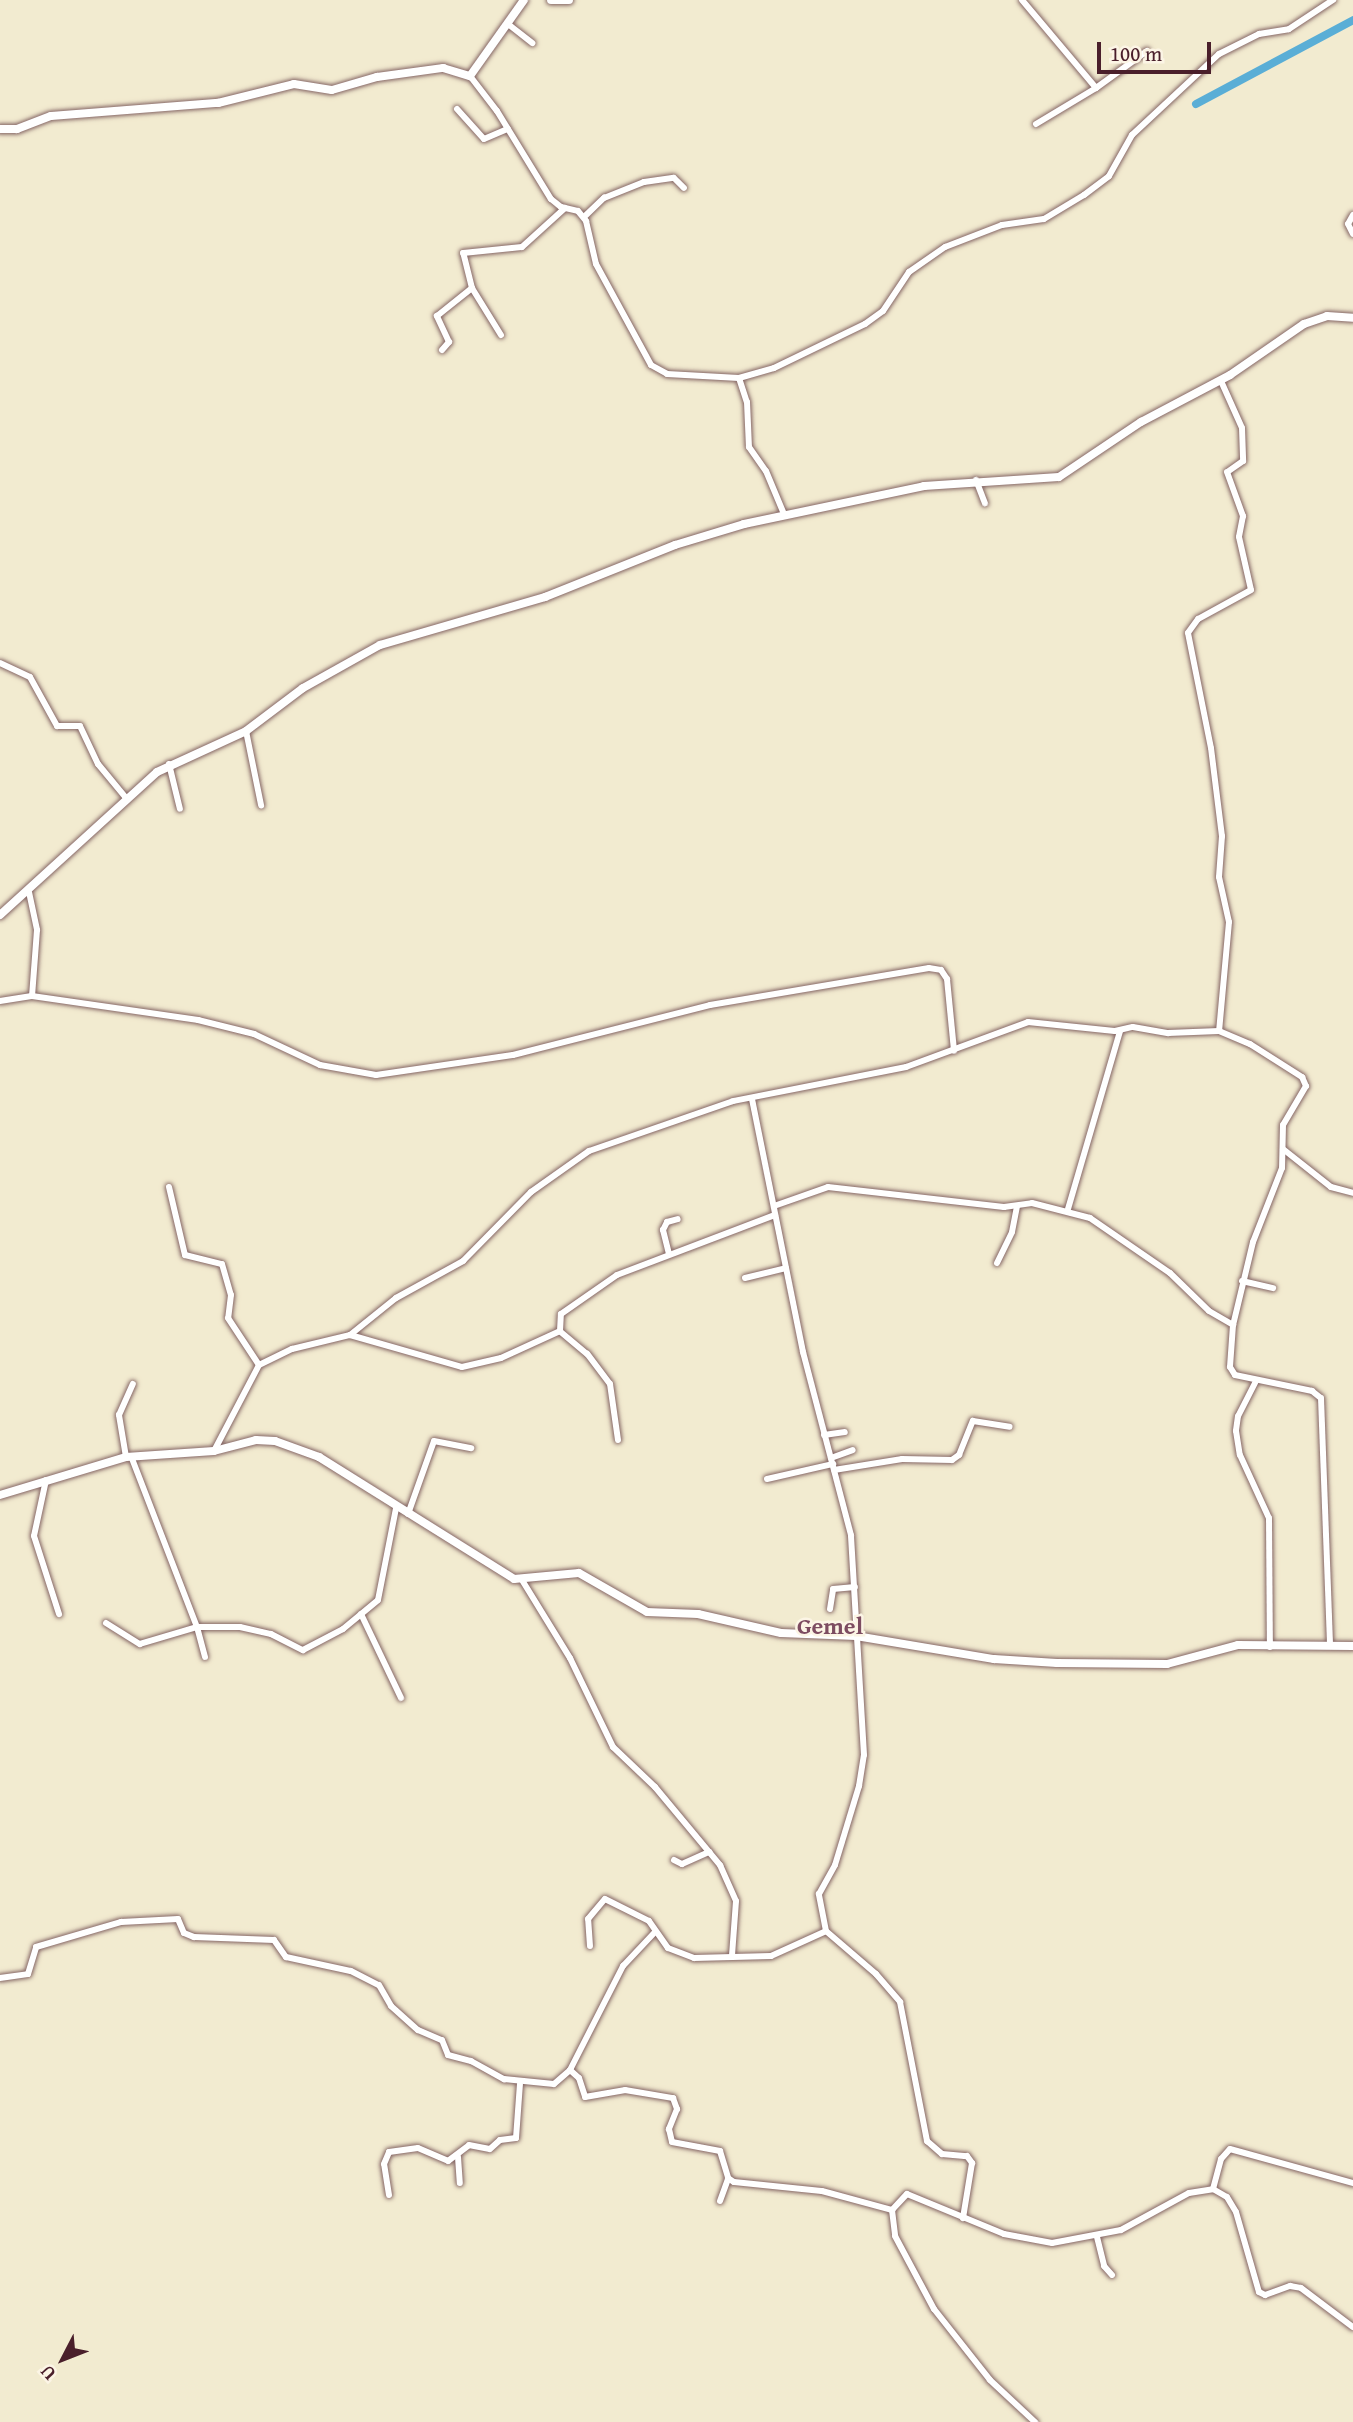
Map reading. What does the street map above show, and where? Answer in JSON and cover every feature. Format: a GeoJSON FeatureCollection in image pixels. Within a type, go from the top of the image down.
{"type":"FeatureCollection","features":[{"type":"Feature","properties":{"kind":"street"},"geometry":{"type":"LineString","coordinates":[[470,76],[524,0]]}},
{"type":"Feature","properties":{"kind":"street"},"geometry":{"type":"LineString","coordinates":[[551,0],[569,0]]}},
{"type":"Feature","properties":{"kind":"street"},"geometry":{"type":"LineString","coordinates":[[1022,0],[1096,88]]}},
{"type":"Feature","properties":{"kind":"street"},"geometry":{"type":"LineString","coordinates":[[584,217],[596,264],[651,365],[667,374],[738,378],[774,368],[865,324],[883,311],[909,272],[944,247],[1002,225],[1040,220],[1084,195],[1109,176],[1132,135],[1219,54],[1259,34],[1289,29],[1333,0]]}},
{"type":"Feature","properties":{"kind":"street"},"geometry":{"type":"LineString","coordinates":[[508,24],[532,43]]}},
{"type":"Feature","properties":{"kind":"street"},"geometry":{"type":"LineString","coordinates":[[1036,124],[1096,88],[1147,51]]}},
{"type":"Feature","properties":{"kind":"street"},"geometry":{"type":"LineString","coordinates":[[0,129],[17,129],[51,116],[218,103],[294,84],[332,90],[377,77],[443,68],[470,76],[508,129],[551,199],[584,217]]}},
{"type":"Feature","properties":{"kind":"street"},"geometry":{"type":"LineString","coordinates":[[457,109],[484,139],[508,129]]}},
{"type":"Feature","properties":{"kind":"street"},"geometry":{"type":"LineString","coordinates":[[584,217],[604,198],[644,182],[674,178],[684,188]]}},
{"type":"Feature","properties":{"kind":"street"},"geometry":{"type":"LineString","coordinates":[[501,334],[472,288],[464,252],[522,247],[565,208]]}},
{"type":"Feature","properties":{"kind":"street"},"geometry":{"type":"LineString","coordinates":[[1353,215],[1348,224],[1353,234]]}},
{"type":"Feature","properties":{"kind":"street"},"geometry":{"type":"LineString","coordinates":[[442,350],[449,342],[438,315],[472,288]]}},
{"type":"Feature","properties":{"kind":"street"},"geometry":{"type":"LineString","coordinates":[[0,915],[29,892],[49,868],[126,798],[169,764],[246,731],[303,688],[380,645],[545,597],[675,545],[784,514],[976,480],[1066,474],[1141,422],[1221,381],[1314,319],[1353,318]]}},
{"type":"Feature","properties":{"kind":"street"},"geometry":{"type":"LineString","coordinates":[[738,378],[746,397],[749,447],[766,471],[784,514]]}},
{"type":"Feature","properties":{"kind":"street"},"geometry":{"type":"LineString","coordinates":[[1219,1031],[1228,922],[1219,877],[1222,836],[1210,748],[1188,633],[1198,619],[1251,590],[1239,537],[1243,516],[1227,472],[1243,461],[1242,428],[1221,381]]}},
{"type":"Feature","properties":{"kind":"street"},"geometry":{"type":"LineString","coordinates":[[976,480],[985,503]]}},
{"type":"Feature","properties":{"kind":"street"},"geometry":{"type":"LineString","coordinates":[[0,663],[30,677],[57,726],[80,726],[97,764],[126,798]]}},
{"type":"Feature","properties":{"kind":"street"},"geometry":{"type":"LineString","coordinates":[[246,731],[261,805]]}},
{"type":"Feature","properties":{"kind":"street"},"geometry":{"type":"LineString","coordinates":[[169,764],[180,809]]}},
{"type":"Feature","properties":{"kind":"street"},"geometry":{"type":"LineString","coordinates":[[29,892],[37,930],[32,996]]}},
{"type":"Feature","properties":{"kind":"street"},"geometry":{"type":"LineString","coordinates":[[0,1001],[32,996],[227,1027],[320,1065],[376,1075],[563,1045],[722,1003],[938,968],[948,983],[954,1052]]}},
{"type":"Feature","properties":{"kind":"street"},"geometry":{"type":"LineString","coordinates":[[214,1451],[259,1365],[292,1349],[350,1335],[396,1298],[463,1261],[486,1242],[531,1192],[582,1155],[728,1102],[893,1071],[954,1052],[1028,1022],[1120,1031],[1131,1027],[1168,1033],[1219,1031],[1250,1044],[1305,1081],[1305,1095],[1283,1125],[1282,1168],[1241,1281],[1233,1325],[1230,1370],[1256,1381],[1312,1391],[1322,1400],[1330,1646]]}},
{"type":"Feature","properties":{"kind":"street"},"geometry":{"type":"LineString","coordinates":[[1068,1209],[1120,1031]]}},
{"type":"Feature","properties":{"kind":"street"},"geometry":{"type":"LineString","coordinates":[[752,1099],[786,1268],[824,1435],[846,1509],[855,1587],[863,1763],[835,1865],[819,1894],[826,1931],[876,1974],[900,2002],[927,2141],[942,2154],[968,2156],[972,2162],[963,2218]]}},
{"type":"Feature","properties":{"kind":"street"},"geometry":{"type":"LineString","coordinates":[[1283,1149],[1331,1187],[1353,1193]]}},
{"type":"Feature","properties":{"kind":"street"},"geometry":{"type":"LineString","coordinates":[[169,1187],[185,1255],[222,1264],[231,1295],[228,1318],[259,1365]]}},
{"type":"Feature","properties":{"kind":"street"},"geometry":{"type":"LineString","coordinates":[[774,1206],[828,1187],[899,1198],[1017,1207],[1028,1203],[1068,1209],[1090,1218],[1165,1269],[1209,1311],[1233,1325]]}},
{"type":"Feature","properties":{"kind":"street"},"geometry":{"type":"LineString","coordinates":[[997,1263],[1014,1226],[1017,1207]]}},
{"type":"Feature","properties":{"kind":"street"},"geometry":{"type":"LineString","coordinates":[[560,1331],[561,1314],[592,1290],[669,1254],[775,1215]]}},
{"type":"Feature","properties":{"kind":"street"},"geometry":{"type":"LineString","coordinates":[[669,1254],[663,1230],[667,1222],[678,1219]]}},
{"type":"Feature","properties":{"kind":"street"},"geometry":{"type":"LineString","coordinates":[[745,1278],[786,1268]]}},
{"type":"Feature","properties":{"kind":"street"},"geometry":{"type":"LineString","coordinates":[[1241,1281],[1273,1288]]}},
{"type":"Feature","properties":{"kind":"street"},"geometry":{"type":"LineString","coordinates":[[350,1335],[462,1367],[501,1358],[560,1331]]}},
{"type":"Feature","properties":{"kind":"street"},"geometry":{"type":"LineString","coordinates":[[560,1331],[587,1354],[610,1384],[618,1440]]}},
{"type":"Feature","properties":{"kind":"street"},"geometry":{"type":"LineString","coordinates":[[1256,1381],[1236,1425],[1240,1455],[1269,1518],[1270,1647]]}},
{"type":"Feature","properties":{"kind":"street"},"geometry":{"type":"LineString","coordinates":[[133,1384],[120,1415],[129,1456],[197,1627],[205,1657]]}},
{"type":"Feature","properties":{"kind":"street"},"geometry":{"type":"LineString","coordinates":[[767,1479],[833,1464],[902,1459],[954,1459],[973,1421],[1010,1427]]}},
{"type":"Feature","properties":{"kind":"street"},"geometry":{"type":"LineString","coordinates":[[824,1435],[845,1432]]}},
{"type":"Feature","properties":{"kind":"street"},"geometry":{"type":"LineString","coordinates":[[0,1495],[129,1456],[214,1451],[256,1440],[292,1445],[319,1457],[396,1508],[522,1580],[559,1639],[613,1747],[655,1787],[709,1852],[736,1901],[732,1956]]}},
{"type":"Feature","properties":{"kind":"street"},"geometry":{"type":"LineString","coordinates":[[408,1514],[434,1441],[471,1448]]}},
{"type":"Feature","properties":{"kind":"street"},"geometry":{"type":"LineString","coordinates":[[833,1464],[853,1450]]}},
{"type":"Feature","properties":{"kind":"street"},"geometry":{"type":"LineString","coordinates":[[46,1480],[34,1536],[59,1614]]}},
{"type":"Feature","properties":{"kind":"street"},"geometry":{"type":"LineString","coordinates":[[106,1623],[138,1644],[197,1627],[240,1627],[307,1650],[361,1614],[381,1594],[396,1508]]}},
{"type":"Feature","properties":{"kind":"street"},"geometry":{"type":"LineString","coordinates":[[522,1580],[574,1572],[647,1612],[698,1614],[780,1633],[856,1636],[993,1659],[1109,1665],[1167,1664],[1238,1645],[1353,1646]]}},
{"type":"Feature","properties":{"kind":"street"},"geometry":{"type":"LineString","coordinates":[[830,1609],[833,1589],[855,1587]]}},
{"type":"Feature","properties":{"kind":"street"},"geometry":{"type":"LineString","coordinates":[[361,1614],[401,1698]]}},
{"type":"Feature","properties":{"kind":"street"},"geometry":{"type":"LineString","coordinates":[[674,1860],[682,1864],[709,1852]]}},
{"type":"Feature","properties":{"kind":"street"},"geometry":{"type":"LineString","coordinates":[[590,1946],[587,1919],[605,1899],[649,1922],[663,1945],[684,1956],[708,1960],[780,1954],[826,1931]]}},
{"type":"Feature","properties":{"kind":"street"},"geometry":{"type":"LineString","coordinates":[[0,1978],[28,1974],[31,1952],[51,1942],[121,1922],[178,1919],[184,1933],[194,1937],[274,1940],[286,1957],[351,1971],[379,1985],[391,2006],[418,2030],[442,2040],[448,2055],[520,2084],[560,2083],[570,2070],[623,1966],[655,1932]]}},
{"type":"Feature","properties":{"kind":"street"},"geometry":{"type":"LineString","coordinates":[[570,2070],[579,2077],[584,2097],[625,2090],[675,2099],[672,2142],[720,2151],[728,2179],[720,2201]]}},
{"type":"Feature","properties":{"kind":"street"},"geometry":{"type":"LineString","coordinates":[[389,2195],[386,2153],[414,2148],[439,2160],[458,2157],[469,2145],[490,2149],[500,2140],[516,2138],[520,2084]]}},
{"type":"Feature","properties":{"kind":"street"},"geometry":{"type":"LineString","coordinates":[[1213,2189],[1222,2159],[1230,2149],[1353,2183]]}},
{"type":"Feature","properties":{"kind":"street"},"geometry":{"type":"LineString","coordinates":[[458,2157],[460,2183]]}},
{"type":"Feature","properties":{"kind":"street"},"geometry":{"type":"LineString","coordinates":[[728,2179],[822,2191],[892,2210]]}},
{"type":"Feature","properties":{"kind":"street"},"geometry":{"type":"LineString","coordinates":[[1035,2422],[990,2380],[934,2309],[895,2236],[892,2210],[899,2197],[907,2194],[963,2218],[1023,2239],[1052,2243],[1097,2237],[1121,2230],[1189,2193],[1213,2189],[1227,2197],[1236,2212],[1259,2292],[1265,2295],[1290,2286],[1301,2288],[1353,2327]]}},
{"type":"Feature","properties":{"kind":"street"},"geometry":{"type":"LineString","coordinates":[[1097,2237],[1104,2266],[1112,2275]]}},
{"type":"Feature","properties":{"kind":"waterway"},"geometry":{"type":"LineString","coordinates":[[1196,104],[1353,20]]}},
{"type":"Feature","properties":{"kind":"district","name":"Gemel"},"geometry":{"type":"Point","coordinates":[830,1626]}}]}
